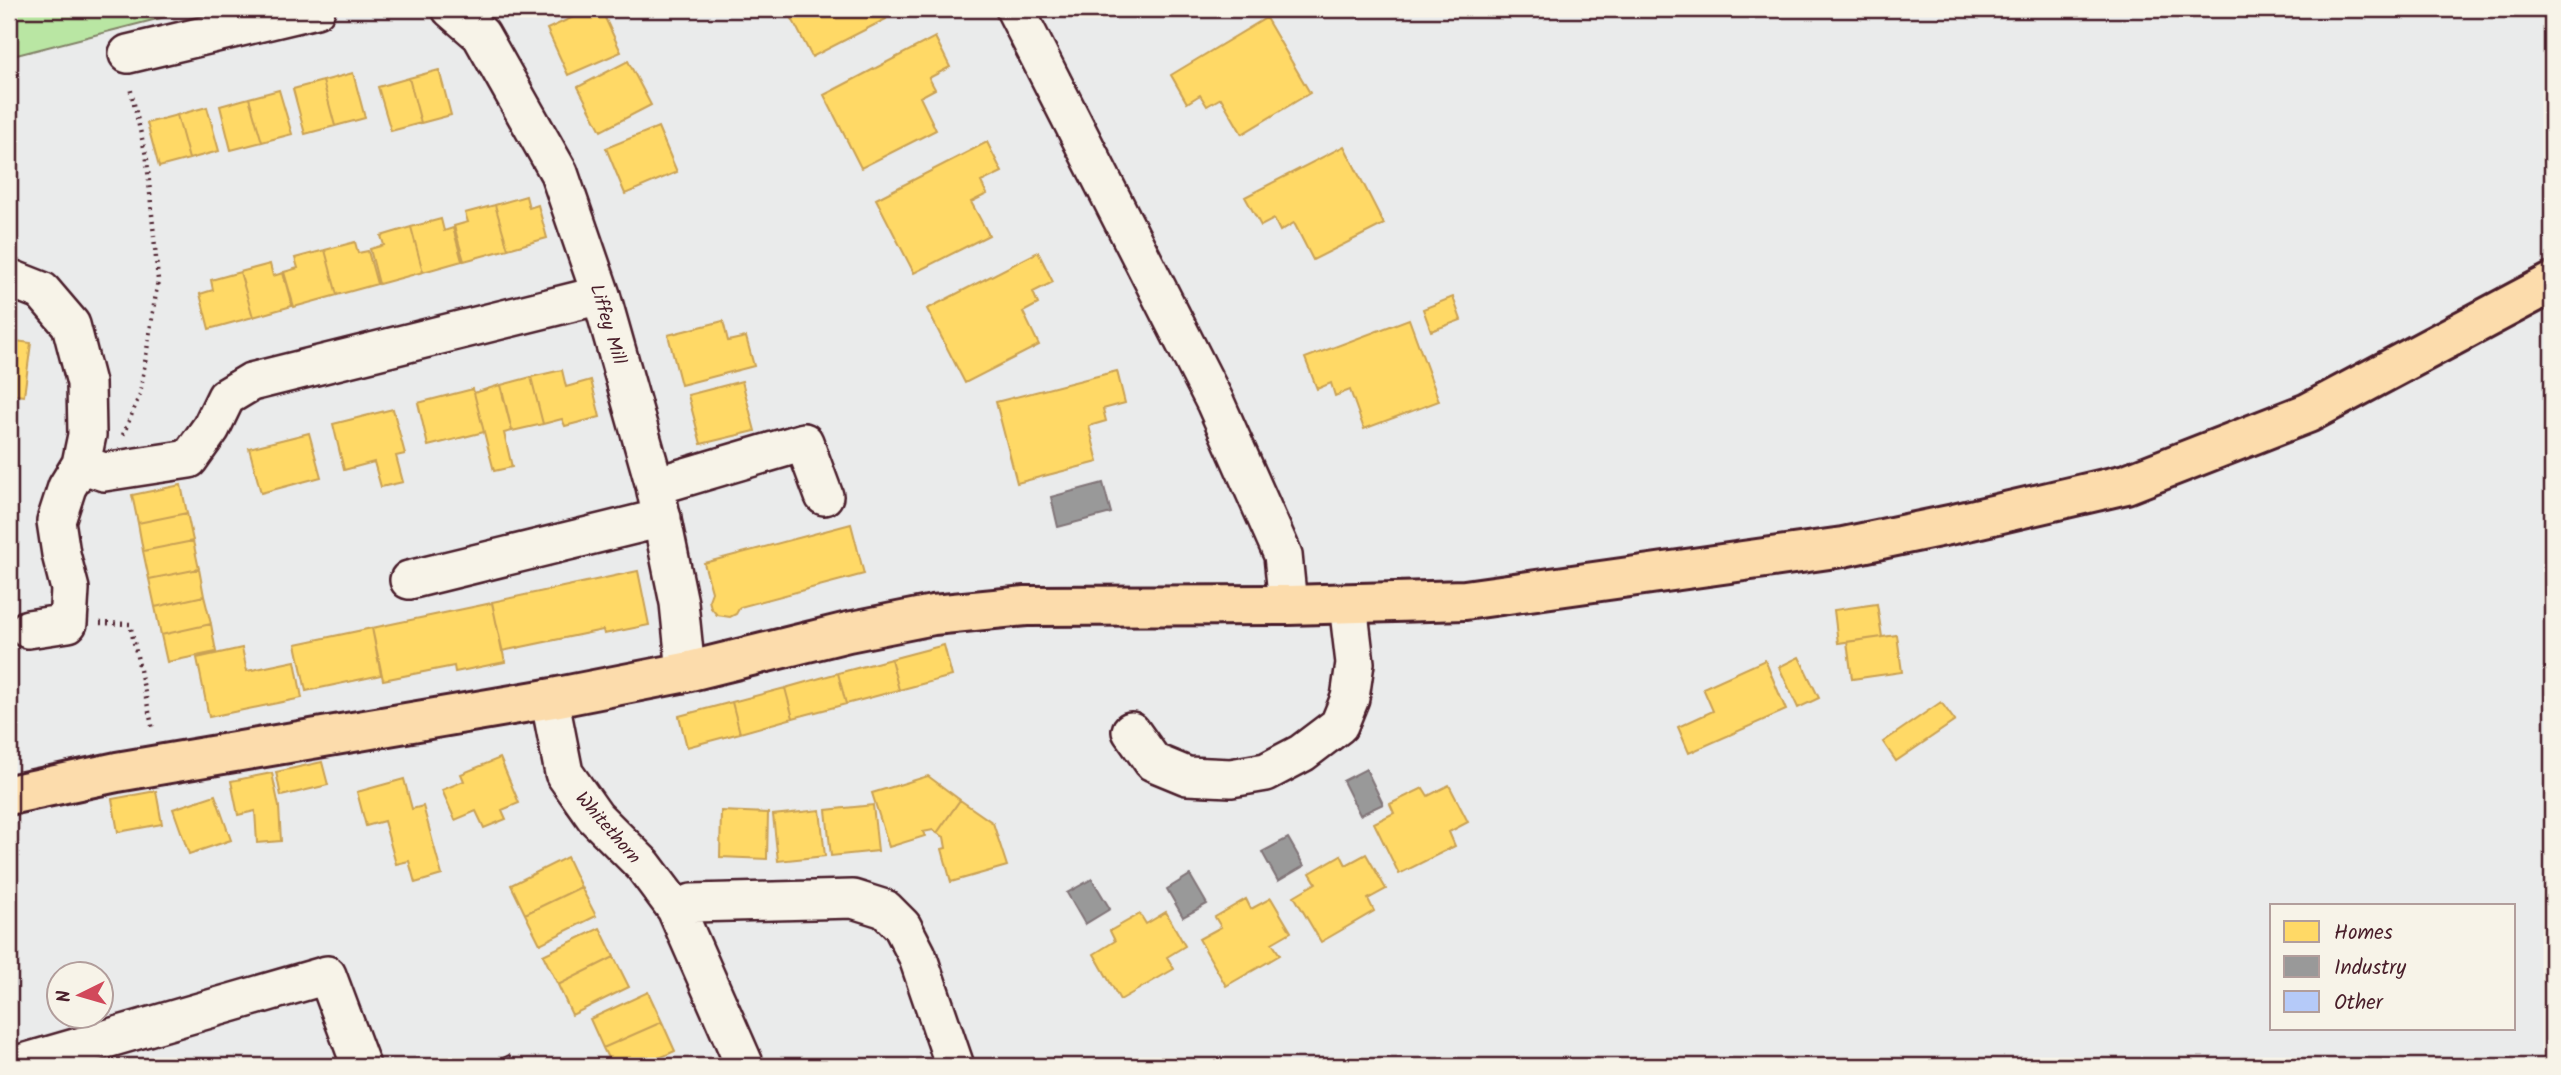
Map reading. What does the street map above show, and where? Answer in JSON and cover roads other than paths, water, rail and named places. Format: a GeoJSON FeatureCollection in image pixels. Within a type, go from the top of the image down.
{"type":"FeatureCollection","features":[{"type":"Feature","properties":{"kind":"main road"},"geometry":{"type":"LineString","coordinates":[[9,795],[160,765],[553,698],[687,672],[848,632],[933,615],[1026,606],[1288,605],[1465,600],[1843,547],[2126,484],[2308,413],[2552,283]]}},
{"type":"Feature","properties":{"kind":"street"},"geometry":{"type":"LineString","coordinates":[[128,54],[317,9]]}},
{"type":"Feature","properties":{"kind":"street","name":"Liffey Mill"},"geometry":{"type":"LineString","coordinates":[[450,9],[481,35],[559,173],[601,295],[659,502],[679,603],[687,672]]}},
{"type":"Feature","properties":{"kind":"street"},"geometry":{"type":"LineString","coordinates":[[1016,9],[1215,402],[1283,555],[1288,605]]}},
{"type":"Feature","properties":{"kind":"street"},"geometry":{"type":"LineString","coordinates":[[9,278],[42,291],[71,325],[86,383],[87,435],[92,468]]}},
{"type":"Feature","properties":{"kind":"street"},"geometry":{"type":"LineString","coordinates":[[28,629],[68,622],[70,589],[56,522],[67,487],[92,468],[189,459],[211,428],[226,397],[251,382],[601,295]]}},
{"type":"Feature","properties":{"kind":"street"},"geometry":{"type":"LineString","coordinates":[[409,580],[659,502],[804,442],[824,496]]}},
{"type":"Feature","properties":{"kind":"street"},"geometry":{"type":"LineString","coordinates":[[1131,731],[1153,762],[1187,776],[1231,778],[1266,772],[1302,754],[1339,725],[1350,698],[1355,663],[1348,604]]}},
{"type":"Feature","properties":{"kind":"street","name":"Whitethorn"},"geometry":{"type":"LineString","coordinates":[[553,698],[553,716],[564,773],[595,817],[643,865],[676,909],[744,1066]]}},
{"type":"Feature","properties":{"kind":"street"},"geometry":{"type":"LineString","coordinates":[[676,909],[692,903],[853,899],[885,909],[902,926],[917,955],[955,1066]]}},
{"type":"Feature","properties":{"kind":"street"},"geometry":{"type":"LineString","coordinates":[[9,1055],[12,1066],[327,975],[361,1066]]}}]}
